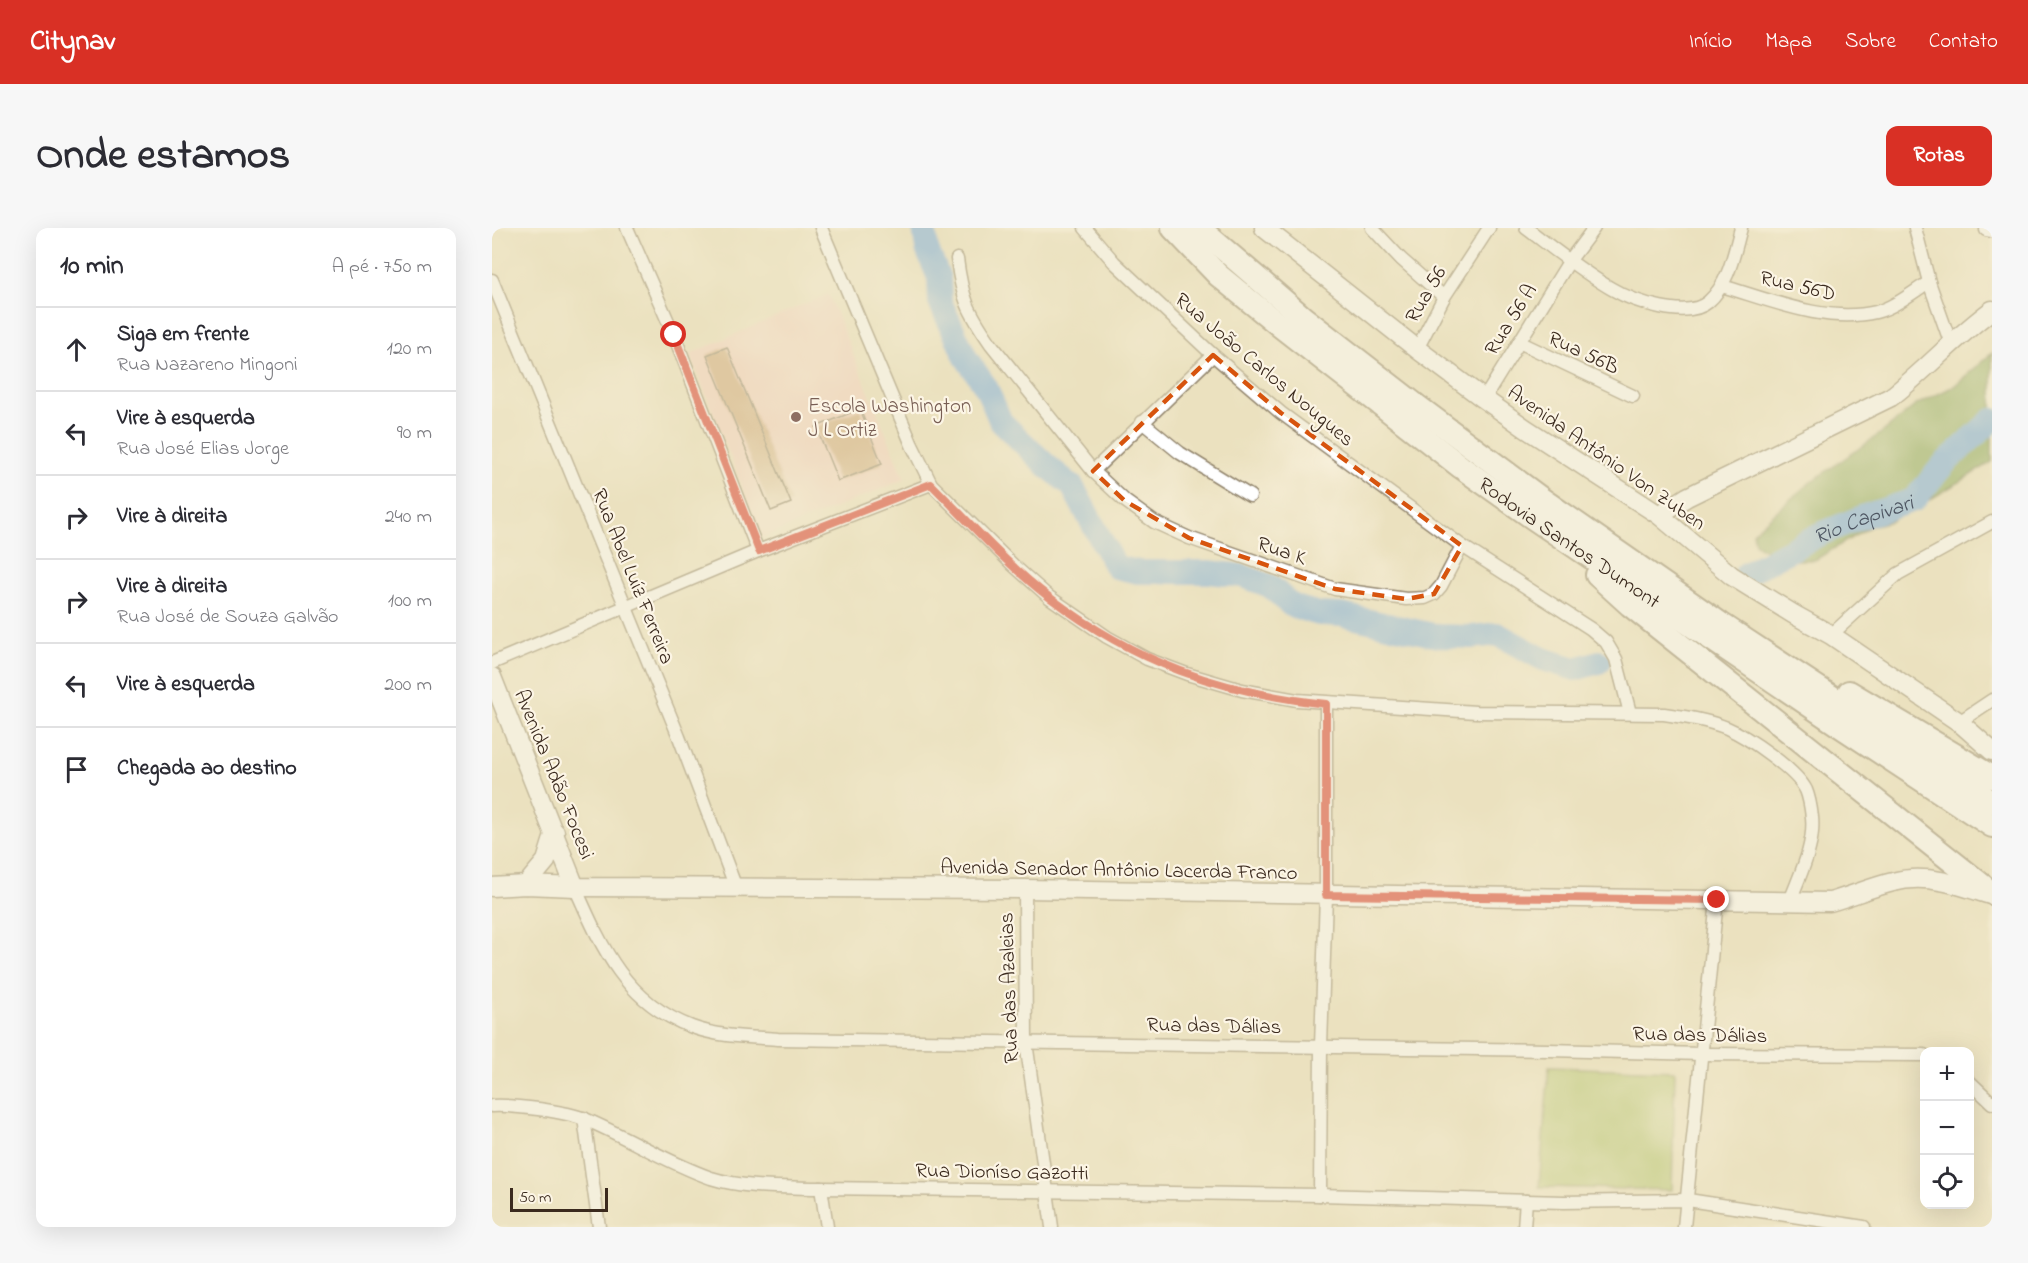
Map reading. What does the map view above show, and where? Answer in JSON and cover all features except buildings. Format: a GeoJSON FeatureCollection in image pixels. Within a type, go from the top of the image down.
{"type":"FeatureCollection","features":[{"type":"Feature","properties":{"kind":"highway","name":"Rodovia Santos Dumont"},"geometry":{"type":"LineString","coordinates":[[1173,228],[1218,275],[1461,467],[1830,720],[1992,826]]}},
{"type":"Feature","properties":{"kind":"highway","name":"Rodovia Santos Dumont"},"geometry":{"type":"LineString","coordinates":[[1199,228],[1305,319],[1543,500],[1721,624],[1992,802]]}},
{"type":"Feature","properties":{"kind":"highway"},"geometry":{"type":"LineString","coordinates":[[1533,518],[1630,605],[1992,895]]}},
{"type":"Feature","properties":{"kind":"highway"},"geometry":{"type":"LineString","coordinates":[[1721,624],[1808,666],[1992,777]]}},
{"type":"Feature","properties":{"kind":"street"},"geometry":{"type":"LineString","coordinates":[[627,228],[674,335],[759,551]]}},
{"type":"Feature","properties":{"kind":"street"},"geometry":{"type":"LineString","coordinates":[[821,228],[912,445],[931,484],[1049,597],[1107,637],[1147,659],[1186,674],[1242,690],[1326,704],[1476,712],[1665,714],[1693,717],[1729,729],[1772,756],[1806,790],[1812,817],[1810,846],[1790,901]]}},
{"type":"Feature","properties":{"kind":"street","name":"Rua João Carlos Nougues"},"geometry":{"type":"LineString","coordinates":[[1085,228],[1114,262],[1213,355],[1281,413],[1462,546]]}},
{"type":"Feature","properties":{"kind":"street","name":"Avenida Antônio Von Zuben"},"geometry":{"type":"LineString","coordinates":[[1264,228],[1484,399],[1659,515],[1732,576],[1831,635],[1959,722],[1992,751]]}},
{"type":"Feature","properties":{"kind":"street"},"geometry":{"type":"LineString","coordinates":[[1372,228],[1401,260],[1444,297]]}},
{"type":"Feature","properties":{"kind":"street","name":"Rua 56"},"geometry":{"type":"LineString","coordinates":[[1417,349],[1444,297],[1489,228]]}},
{"type":"Feature","properties":{"kind":"street"},"geometry":{"type":"LineString","coordinates":[[1526,228],[1613,290],[1640,301],[1679,310],[1698,309],[1708,302],[1722,286],[1741,228]]}},
{"type":"Feature","properties":{"kind":"street","name":"Rua 56 A"},"geometry":{"type":"LineString","coordinates":[[1484,399],[1570,260],[1594,228]]}},
{"type":"Feature","properties":{"kind":"street"},"geometry":{"type":"LineString","coordinates":[[1915,228],[1929,282],[1951,344]]}},
{"type":"Feature","properties":{"kind":"street","name":"Rua K"},"geometry":{"type":"LineString","coordinates":[[957,259],[964,301],[975,321],[1093,471],[1125,501],[1154,522],[1189,538],[1335,589],[1406,599],[1425,598],[1434,594],[1441,586],[1462,546]]}},
{"type":"Feature","properties":{"kind":"street","name":"Rua Abel Luíz Ferreira"},"geometry":{"type":"LineString","coordinates":[[492,280],[679,737],[736,888]]}},
{"type":"Feature","properties":{"kind":"street","name":"Rua 56D"},"geometry":{"type":"LineString","coordinates":[[1722,286],[1817,313],[1853,316],[1878,311],[1900,301],[1929,282]]}},
{"type":"Feature","properties":{"kind":"street"},"geometry":{"type":"LineString","coordinates":[[1659,515],[1687,497],[1891,397],[1992,310]]}},
{"type":"Feature","properties":{"kind":"street","name":"Rua 56B"},"geometry":{"type":"LineString","coordinates":[[1519,342],[1633,396]]}},
{"type":"Feature","properties":{"kind":"street"},"geometry":{"type":"LineString","coordinates":[[1093,471],[1213,355]]}},
{"type":"Feature","properties":{"kind":"street"},"geometry":{"type":"LineString","coordinates":[[1142,422],[1180,453],[1250,495]]}},
{"type":"Feature","properties":{"kind":"street"},"geometry":{"type":"LineString","coordinates":[[492,663],[759,551],[931,484]]}},
{"type":"Feature","properties":{"kind":"street"},"geometry":{"type":"LineString","coordinates":[[1831,635],[1899,574],[1992,522]]}},
{"type":"Feature","properties":{"kind":"street"},"geometry":{"type":"LineString","coordinates":[[1462,546],[1591,628],[1606,642],[1616,659],[1630,713]]}},
{"type":"Feature","properties":{"kind":"street","name":"Avenida Adão Focesi"},"geometry":{"type":"LineString","coordinates":[[492,677],[575,887]]}},
{"type":"Feature","properties":{"kind":"street"},"geometry":{"type":"LineString","coordinates":[[1959,722],[1992,700]]}},
{"type":"Feature","properties":{"kind":"street"},"geometry":{"type":"LineString","coordinates":[[1320,1195],[1321,1046],[1326,895],[1326,704]]}},
{"type":"Feature","properties":{"kind":"street"},"geometry":{"type":"LineString","coordinates":[[526,885],[546,861],[555,832]]}},
{"type":"Feature","properties":{"kind":"street","name":"Avenida Senador Antônio Lacerda Franco"},"geometry":{"type":"LineString","coordinates":[[492,887],[526,885],[1025,889],[1830,902],[1895,881],[1924,879],[1953,883],[1992,895]]}},
{"type":"Feature","properties":{"kind":"street","name":"Rua das Dálias"},"geometry":{"type":"LineString","coordinates":[[575,887],[598,940],[617,971],[632,988],[649,1002],[693,1028],[727,1035],[778,1039],[1321,1046],[1701,1054],[1920,1055]]}},
{"type":"Feature","properties":{"kind":"street","name":"Rua das Azaleias"},"geometry":{"type":"LineString","coordinates":[[1025,889],[1026,1042],[1052,1227]]}},
{"type":"Feature","properties":{"kind":"street"},"geometry":{"type":"LineString","coordinates":[[1684,1227],[1717,900]]}},
{"type":"Feature","properties":{"kind":"street"},"geometry":{"type":"LineString","coordinates":[[1974,1086],[1992,1103]]}},
{"type":"Feature","properties":{"kind":"street","name":"Rua Dioníso Gazotti"},"geometry":{"type":"LineString","coordinates":[[492,1106],[528,1108],[584,1119],[695,1172],[739,1185],[1320,1195],[1526,1201],[1688,1200],[1864,1227]]}},
{"type":"Feature","properties":{"kind":"street"},"geometry":{"type":"LineString","coordinates":[[584,1119],[599,1227]]}},
{"type":"Feature","properties":{"kind":"street"},"geometry":{"type":"LineString","coordinates":[[820,1188],[827,1227]]}},
{"type":"Feature","properties":{"kind":"street"},"geometry":{"type":"LineString","coordinates":[[1524,1227],[1526,1201]]}},
{"type":"Feature","properties":{"kind":"highlighted area"},"geometry":{"type":"Polygon","coordinates":[[[1213,355],[1281,413],[1462,546],[1434,594],[1406,599],[1335,589],[1189,538],[1125,501],[1093,471],[1213,355]]]}},
{"type":"Feature","properties":{"kind":"shaded area","name":"Escola Washington J L Ortiz"},"geometry":{"type":"Polygon","coordinates":[[[828,294],[905,479],[762,538],[690,354],[828,294]]]}},
{"type":"Feature","properties":{"kind":"green space"},"geometry":{"type":"Polygon","coordinates":[[[1992,353],[1992,462],[1929,500],[1891,521],[1871,526],[1815,560],[1791,560],[1771,554],[1755,543],[1753,532],[1808,484],[1884,431],[1916,405],[1954,386],[1992,353]]]}},
{"type":"Feature","properties":{"kind":"green space"},"geometry":{"type":"Polygon","coordinates":[[[1549,1067],[1675,1071],[1672,1190],[1539,1187],[1549,1067]]]}},
{"type":"Feature","properties":{"kind":"waterway"},"geometry":{"type":"LineString","coordinates":[[924,228],[927,249],[939,278],[940,302],[966,358],[986,387],[1001,422],[1046,465],[1072,486],[1116,567],[1138,572],[1209,572],[1243,576],[1270,586],[1292,606],[1319,614],[1342,615],[1438,636],[1472,637],[1497,634],[1543,659],[1575,669],[1599,662]]}},
{"type":"Feature","properties":{"kind":"waterway","name":"Rio Capivari"},"geometry":{"type":"LineString","coordinates":[[1746,574],[1818,535],[1862,517],[1914,500],[1944,464],[1992,420]]}},
{"type":"Feature","properties":{"kind":"place","name":"Escola Washington J L Ortiz"},"geometry":{"type":"Point","coordinates":[796,417]}},
{"type":"Feature","properties":{"kind":"route"},"geometry":{"type":"LineString","coordinates":[[674,335],[759,551],[931,484],[1049,597],[1107,637],[1147,659],[1186,674],[1242,690],[1326,704],[1326,895],[1717,900]]}}]}
